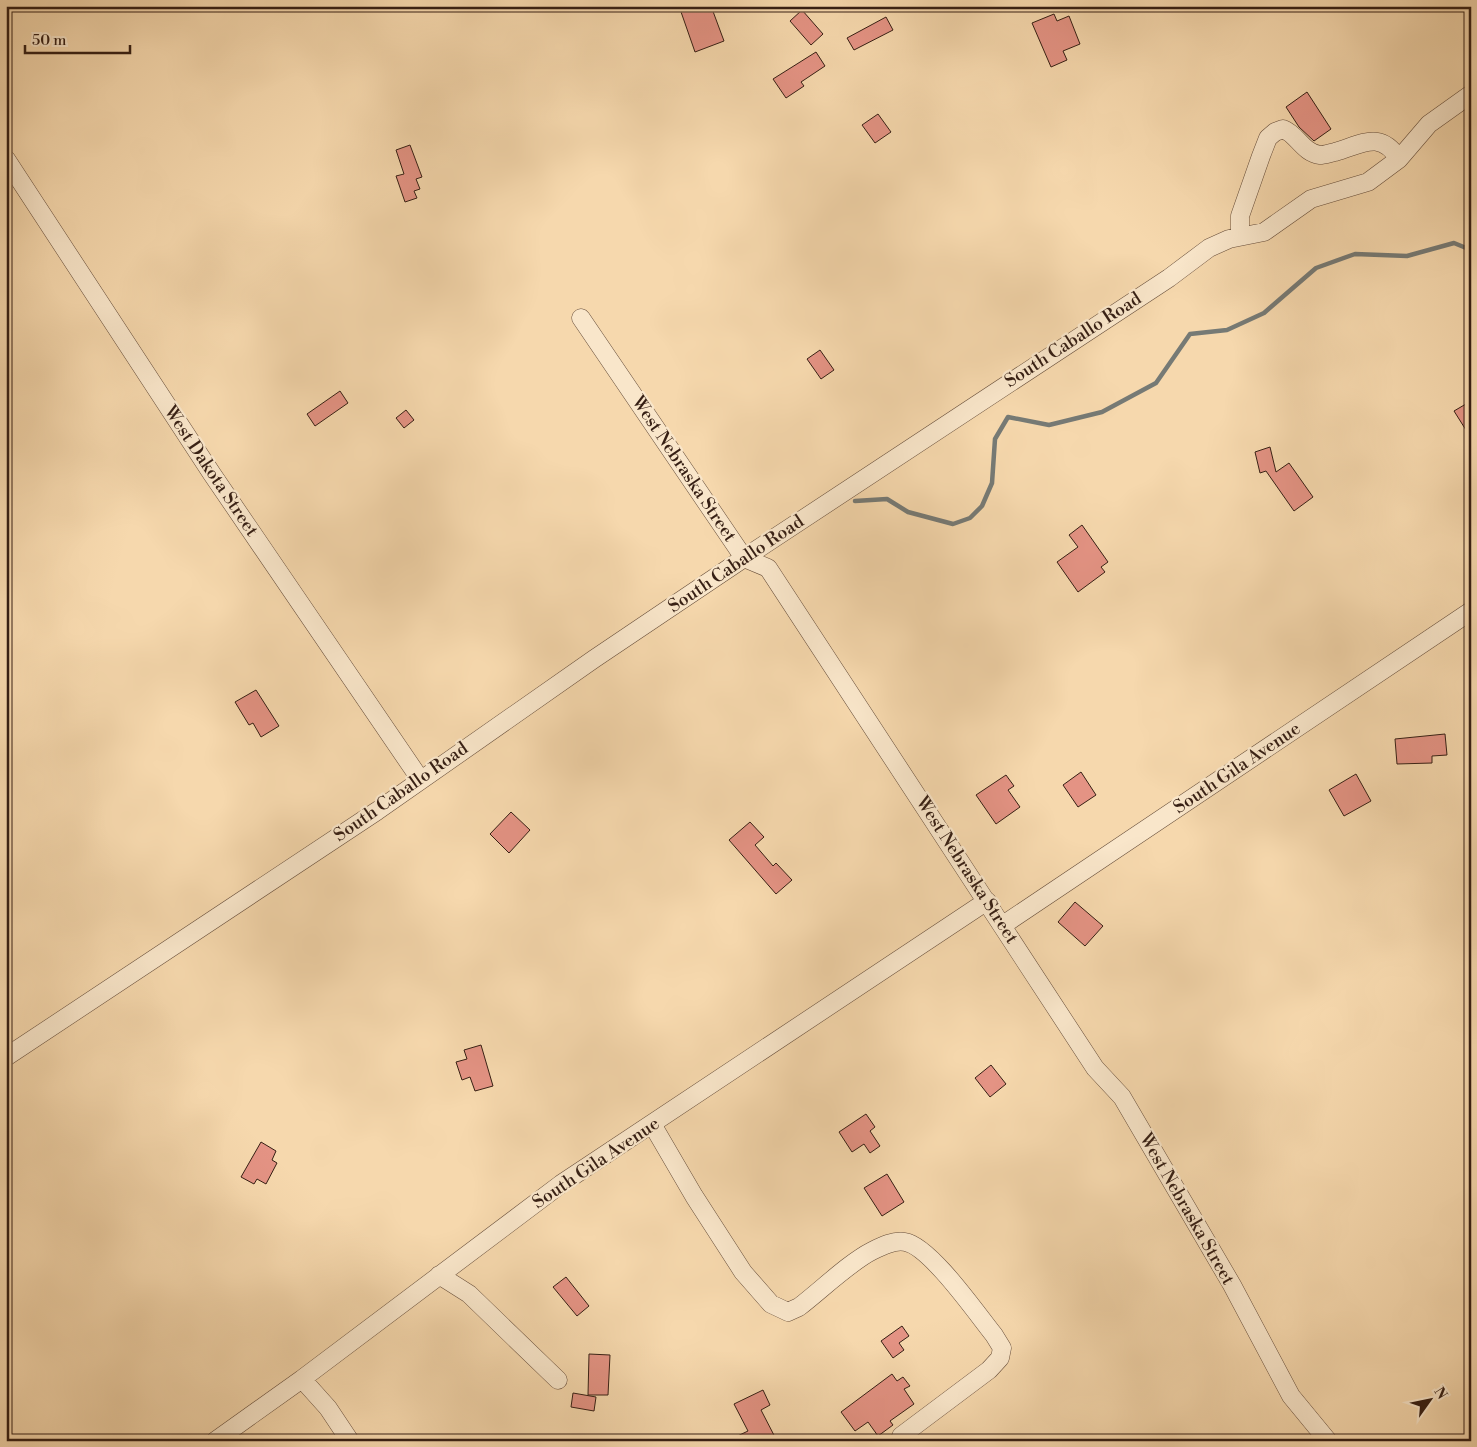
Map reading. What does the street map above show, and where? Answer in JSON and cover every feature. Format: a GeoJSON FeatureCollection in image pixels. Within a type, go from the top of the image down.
{"type":"FeatureCollection","features":[{"type":"Feature","properties":{"kind":"street","name":"South Caballo Road"},"geometry":{"type":"LineString","coordinates":[[6,1057],[377,811],[420,779],[744,558],[1169,278],[1209,248],[1240,236],[1264,232],[1311,199],[1368,182],[1399,159],[1429,124],[1471,94]]}},
{"type":"Feature","properties":{"kind":"street"},"geometry":{"type":"LineString","coordinates":[[1240,236],[1240,216],[1265,147],[1275,132],[1283,129],[1289,131],[1311,153],[1321,155],[1373,141],[1391,146],[1399,159]]}},
{"type":"Feature","properties":{"kind":"street","name":"West Dakota Street"},"geometry":{"type":"LineString","coordinates":[[6,159],[212,474],[420,779]]}},
{"type":"Feature","properties":{"kind":"street","name":"West Nebraska Street"},"geometry":{"type":"LineString","coordinates":[[581,318],[744,558],[768,568],[1095,1068],[1122,1097],[1232,1285],[1291,1396],[1328,1441]]}},
{"type":"Feature","properties":{"kind":"street","name":"South Gila Avenue"},"geometry":{"type":"LineString","coordinates":[[1003,925],[1471,611]]}},
{"type":"Feature","properties":{"kind":"street","name":"South Gila Avenue"},"geometry":{"type":"LineString","coordinates":[[215,1441],[302,1379],[561,1184],[987,901]]}},
{"type":"Feature","properties":{"kind":"street"},"geometry":{"type":"LineString","coordinates":[[652,1124],[694,1196],[743,1272],[771,1304],[788,1312],[799,1307],[871,1251],[892,1242],[906,1242],[918,1247],[932,1260],[994,1335],[1002,1348],[1000,1358],[989,1370],[901,1436]]}},
{"type":"Feature","properties":{"kind":"street"},"geometry":{"type":"LineString","coordinates":[[439,1275],[469,1294],[558,1380]]}},
{"type":"Feature","properties":{"kind":"street"},"geometry":{"type":"LineString","coordinates":[[302,1379],[328,1408],[350,1441]]}},
{"type":"Feature","properties":{"kind":"building"},"geometry":{"type":"Polygon","coordinates":[[[689,6],[711,6],[724,41],[695,52],[680,9],[689,6]]]}},
{"type":"Feature","properties":{"kind":"building"},"geometry":{"type":"Polygon","coordinates":[[[802,10],[823,34],[811,45],[790,21],[802,10]]]}},
{"type":"Feature","properties":{"kind":"building"},"geometry":{"type":"Polygon","coordinates":[[[1054,14],[1057,21],[1069,16],[1080,44],[1063,51],[1067,60],[1051,67],[1032,23],[1054,14]]]}},
{"type":"Feature","properties":{"kind":"building"},"geometry":{"type":"Polygon","coordinates":[[[886,17],[893,30],[854,50],[847,38],[886,17]]]}},
{"type":"Feature","properties":{"kind":"building"},"geometry":{"type":"Polygon","coordinates":[[[816,52],[825,66],[801,82],[804,86],[786,98],[773,79],[816,52]]]}},
{"type":"Feature","properties":{"kind":"building"},"geometry":{"type":"Polygon","coordinates":[[[1307,92],[1331,129],[1314,141],[1299,127],[1286,107],[1307,92]]]}},
{"type":"Feature","properties":{"kind":"building"},"geometry":{"type":"Polygon","coordinates":[[[878,114],[891,132],[875,143],[862,125],[878,114]]]}},
{"type":"Feature","properties":{"kind":"building"},"geometry":{"type":"Polygon","coordinates":[[[410,145],[422,177],[416,179],[420,189],[414,191],[417,198],[405,202],[396,176],[404,174],[396,150],[410,145]]]}},
{"type":"Feature","properties":{"kind":"building"},"geometry":{"type":"Polygon","coordinates":[[[820,350],[834,370],[821,379],[807,359],[820,350]]]}},
{"type":"Feature","properties":{"kind":"building"},"geometry":{"type":"Polygon","coordinates":[[[340,391],[348,403],[315,426],[307,414],[340,391]]]}},
{"type":"Feature","properties":{"kind":"building"},"geometry":{"type":"Polygon","coordinates":[[[1471,401],[1471,438],[1454,411],[1471,401]]]}},
{"type":"Feature","properties":{"kind":"building"},"geometry":{"type":"Polygon","coordinates":[[[406,410],[414,420],[404,428],[396,418],[406,410]]]}},
{"type":"Feature","properties":{"kind":"building"},"geometry":{"type":"Polygon","coordinates":[[[1270,447],[1276,472],[1289,463],[1313,497],[1294,511],[1266,471],[1260,473],[1255,452],[1270,447]]]}},
{"type":"Feature","properties":{"kind":"building"},"geometry":{"type":"Polygon","coordinates":[[[1082,525],[1108,562],[1101,567],[1105,572],[1078,592],[1057,562],[1078,547],[1069,535],[1082,525]]]}},
{"type":"Feature","properties":{"kind":"building"},"geometry":{"type":"Polygon","coordinates":[[[256,690],[279,726],[261,737],[253,723],[249,725],[235,702],[256,690]]]}},
{"type":"Feature","properties":{"kind":"building"},"geometry":{"type":"Polygon","coordinates":[[[1445,734],[1447,755],[1432,756],[1432,763],[1397,764],[1395,739],[1445,734]]]}},
{"type":"Feature","properties":{"kind":"building"},"geometry":{"type":"Polygon","coordinates":[[[1081,772],[1096,795],[1078,807],[1063,785],[1081,772]]]}},
{"type":"Feature","properties":{"kind":"building"},"geometry":{"type":"Polygon","coordinates":[[[1356,774],[1371,801],[1344,816],[1329,790],[1356,774]]]}},
{"type":"Feature","properties":{"kind":"building"},"geometry":{"type":"Polygon","coordinates":[[[1006,775],[1014,786],[1008,790],[1020,807],[996,824],[976,795],[1006,775]]]}},
{"type":"Feature","properties":{"kind":"building"},"geometry":{"type":"Polygon","coordinates":[[[511,812],[530,830],[509,853],[490,834],[511,812]]]}},
{"type":"Feature","properties":{"kind":"building"},"geometry":{"type":"Polygon","coordinates":[[[750,822],[764,837],[755,845],[773,866],[776,863],[792,880],[776,894],[729,840],[750,822]]]}},
{"type":"Feature","properties":{"kind":"building"},"geometry":{"type":"Polygon","coordinates":[[[1075,902],[1103,926],[1085,946],[1058,922],[1075,902]]]}},
{"type":"Feature","properties":{"kind":"building"},"geometry":{"type":"Polygon","coordinates":[[[481,1045],[493,1086],[475,1091],[470,1077],[462,1080],[456,1062],[467,1059],[464,1050],[481,1045]]]}},
{"type":"Feature","properties":{"kind":"building"},"geometry":{"type":"Polygon","coordinates":[[[991,1065],[1006,1084],[990,1097],[975,1078],[991,1065]]]}},
{"type":"Feature","properties":{"kind":"building"},"geometry":{"type":"Polygon","coordinates":[[[866,1114],[875,1127],[870,1131],[880,1146],[870,1153],[864,1144],[852,1152],[839,1132],[866,1114]]]}},
{"type":"Feature","properties":{"kind":"building"},"geometry":{"type":"Polygon","coordinates":[[[261,1142],[276,1151],[272,1160],[277,1163],[266,1184],[257,1179],[254,1184],[241,1177],[261,1142]]]}},
{"type":"Feature","properties":{"kind":"building"},"geometry":{"type":"Polygon","coordinates":[[[887,1174],[904,1202],[882,1216],[864,1188],[887,1174]]]}},
{"type":"Feature","properties":{"kind":"building"},"geometry":{"type":"Polygon","coordinates":[[[566,1277],[589,1306],[577,1316],[553,1287],[566,1277]]]}},
{"type":"Feature","properties":{"kind":"building"},"geometry":{"type":"Polygon","coordinates":[[[902,1326],[909,1336],[899,1343],[904,1350],[893,1358],[881,1341],[902,1326]]]}},
{"type":"Feature","properties":{"kind":"building"},"geometry":{"type":"Polygon","coordinates":[[[589,1354],[610,1355],[608,1395],[588,1395],[589,1354]]]}},
{"type":"Feature","properties":{"kind":"building"},"geometry":{"type":"Polygon","coordinates":[[[892,1374],[897,1381],[903,1377],[910,1386],[904,1389],[914,1404],[890,1421],[893,1425],[878,1436],[868,1422],[855,1431],[841,1412],[892,1374]]]}},
{"type":"Feature","properties":{"kind":"building"},"geometry":{"type":"Polygon","coordinates":[[[763,1390],[770,1405],[761,1410],[777,1441],[727,1441],[748,1431],[734,1404],[763,1390]]]}},
{"type":"Feature","properties":{"kind":"building"},"geometry":{"type":"Polygon","coordinates":[[[573,1393],[596,1397],[594,1411],[571,1407],[573,1393]]]}},
{"type":"Feature","properties":{"kind":"waterway"},"geometry":{"type":"LineString","coordinates":[[855,501],[887,499],[908,512],[953,524],[970,518],[982,506],[992,483],[995,439],[1008,417],[1049,425],[1102,412],[1156,383],[1190,334],[1227,330],[1264,313],[1316,268],[1355,254],[1407,256],[1454,243],[1471,250]]}}]}
